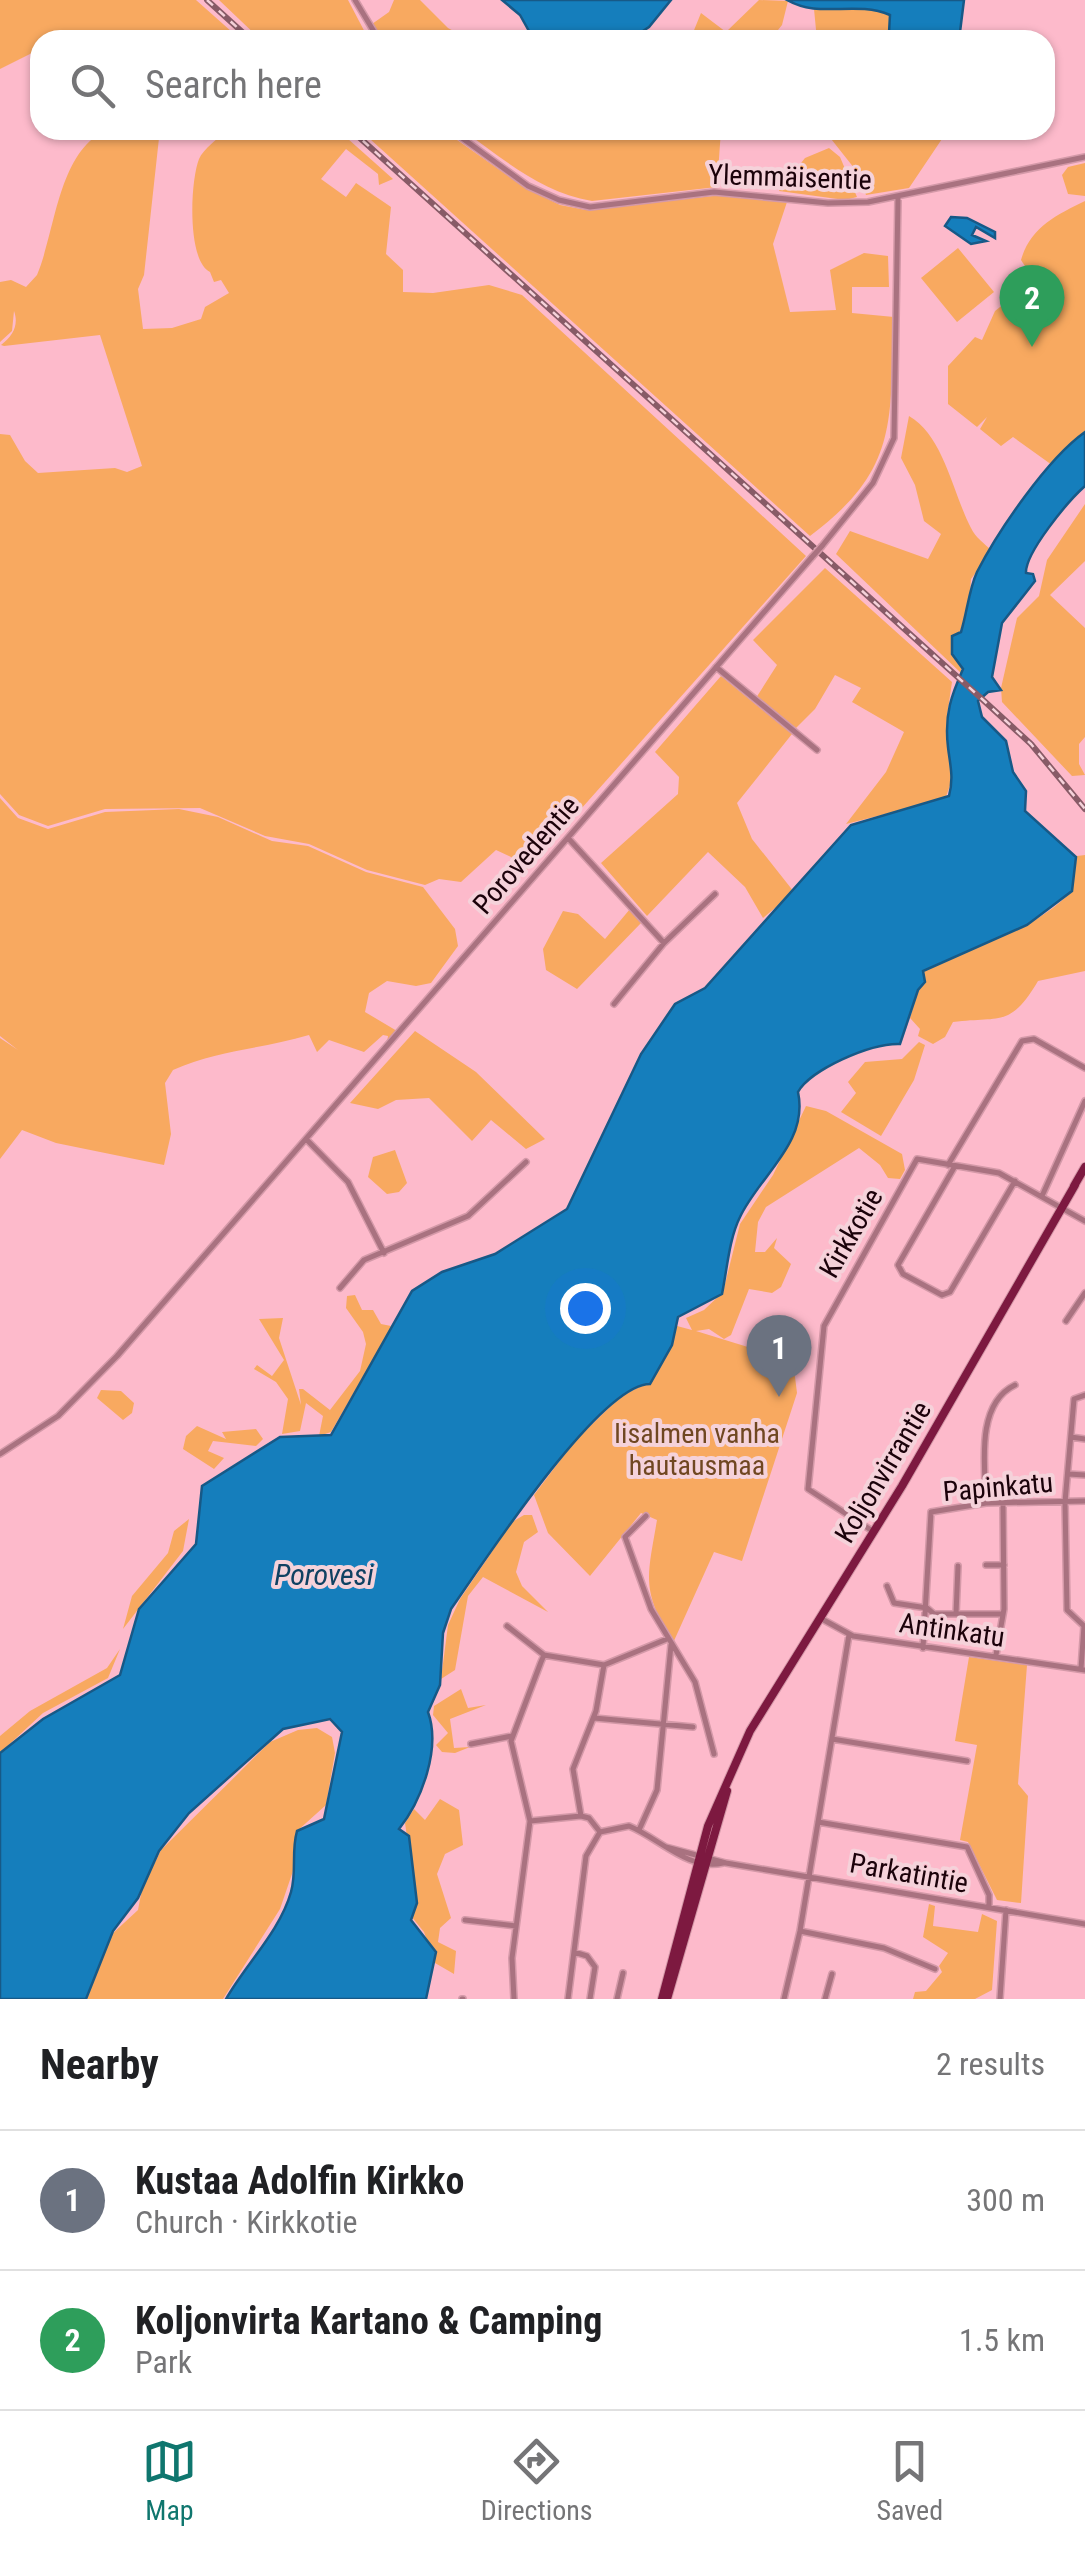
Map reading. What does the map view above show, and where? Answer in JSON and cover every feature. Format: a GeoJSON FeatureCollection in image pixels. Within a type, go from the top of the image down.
{"type":"FeatureCollection","features":[{"type":"Feature","properties":{"kind":"main road","name":"Koljonvirrantie"},"geometry":{"type":"LineString","coordinates":[[664,1999],[702,1859],[740,1754],[764,1703],[874,1532],[1085,1167]]}},
{"type":"Feature","properties":{"kind":"street"},"geometry":{"type":"LineString","coordinates":[[355,0],[373,30]]}},
{"type":"Feature","properties":{"kind":"street","name":"Ylemmäisentie"},"geometry":{"type":"LineString","coordinates":[[465,140],[528,186],[559,200],[590,207],[714,192],[845,204],[898,198],[1085,156]]}},
{"type":"Feature","properties":{"kind":"street","name":"Porovedentie"},"geometry":{"type":"LineString","coordinates":[[0,1454],[84,1392],[873,484],[894,438],[898,198]]}},
{"type":"Feature","properties":{"kind":"street"},"geometry":{"type":"LineString","coordinates":[[716,667],[817,750]]}},
{"type":"Feature","properties":{"kind":"street"},"geometry":{"type":"LineString","coordinates":[[567,838],[664,943]]}},
{"type":"Feature","properties":{"kind":"street"},"geometry":{"type":"LineString","coordinates":[[614,1004],[664,943],[716,894]]}},
{"type":"Feature","properties":{"kind":"street"},"geometry":{"type":"LineString","coordinates":[[1015,1181],[948,1294],[939,1294],[898,1269],[1022,1041],[1034,1039],[1085,1068]]}},
{"type":"Feature","properties":{"kind":"street"},"geometry":{"type":"LineString","coordinates":[[1044,1197],[1085,1100]]}},
{"type":"Feature","properties":{"kind":"street"},"geometry":{"type":"LineString","coordinates":[[306,1139],[348,1182],[384,1253]]}},
{"type":"Feature","properties":{"kind":"street","name":"Kirkkotie"},"geometry":{"type":"LineString","coordinates":[[874,1532],[808,1489],[821,1347],[834,1304],[917,1159],[952,1166]]}},
{"type":"Feature","properties":{"kind":"street"},"geometry":{"type":"LineString","coordinates":[[340,1288],[364,1260],[468,1216],[526,1162]]}},
{"type":"Feature","properties":{"kind":"street"},"geometry":{"type":"LineString","coordinates":[[952,1166],[993,1172],[1015,1181],[1085,1222]]}},
{"type":"Feature","properties":{"kind":"street"},"geometry":{"type":"LineString","coordinates":[[1066,1321],[1085,1292]]}},
{"type":"Feature","properties":{"kind":"street"},"geometry":{"type":"LineString","coordinates":[[986,1503],[985,1431],[1006,1391],[1015,1386]]}},
{"type":"Feature","properties":{"kind":"street"},"geometry":{"type":"LineString","coordinates":[[1083,1670],[1084,1626],[1067,1610],[1065,1502],[1074,1400],[1085,1394]]}},
{"type":"Feature","properties":{"kind":"street"},"geometry":{"type":"LineString","coordinates":[[1071,1437],[1085,1439]]}},
{"type":"Feature","properties":{"kind":"street"},"geometry":{"type":"LineString","coordinates":[[1068,1474],[1085,1476]]}},
{"type":"Feature","properties":{"kind":"street","name":"Papinkatu"},"geometry":{"type":"LineString","coordinates":[[923,1648],[930,1516],[935,1509],[986,1503],[1085,1501]]}},
{"type":"Feature","properties":{"kind":"street"},"geometry":{"type":"LineString","coordinates":[[996,1656],[1003,1614],[1003,1503]]}},
{"type":"Feature","properties":{"kind":"street"},"geometry":{"type":"LineString","coordinates":[[646,1516],[626,1537],[651,1609],[695,1682],[714,1754]]}},
{"type":"Feature","properties":{"kind":"street"},"geometry":{"type":"LineString","coordinates":[[986,1565],[1004,1565]]}},
{"type":"Feature","properties":{"kind":"street"},"geometry":{"type":"LineString","coordinates":[[956,1614],[958,1566]]}},
{"type":"Feature","properties":{"kind":"street"},"geometry":{"type":"LineString","coordinates":[[887,1586],[894,1603],[927,1608],[934,1614],[1003,1614]]}},
{"type":"Feature","properties":{"kind":"street","name":"Antinkatu"},"geometry":{"type":"LineString","coordinates":[[819,1617],[849,1635],[1083,1670]]}},
{"type":"Feature","properties":{"kind":"street"},"geometry":{"type":"LineString","coordinates":[[507,1626],[544,1655],[604,1665],[669,1642]]}},
{"type":"Feature","properties":{"kind":"street"},"geometry":{"type":"LineString","coordinates":[[784,1999],[800,1931],[849,1635]]}},
{"type":"Feature","properties":{"kind":"street"},"geometry":{"type":"LineString","coordinates":[[568,1999],[586,1856],[600,1832],[619,1824],[639,1830],[657,1790],[669,1642]]}},
{"type":"Feature","properties":{"kind":"street"},"geometry":{"type":"LineString","coordinates":[[514,1999],[516,1926],[530,1822],[512,1736],[544,1655]]}},
{"type":"Feature","properties":{"kind":"street"},"geometry":{"type":"LineString","coordinates":[[581,1816],[573,1770],[594,1718],[604,1665]]}},
{"type":"Feature","properties":{"kind":"street"},"geometry":{"type":"LineString","coordinates":[[594,1718],[693,1727]]}},
{"type":"Feature","properties":{"kind":"street"},"geometry":{"type":"LineString","coordinates":[[471,1744],[512,1736]]}},
{"type":"Feature","properties":{"kind":"street"},"geometry":{"type":"LineString","coordinates":[[832,1739],[967,1761]]}},
{"type":"Feature","properties":{"kind":"street"},"geometry":{"type":"LineString","coordinates":[[530,1822],[581,1816],[590,1818],[600,1832]]}},
{"type":"Feature","properties":{"kind":"street"},"geometry":{"type":"LineString","coordinates":[[818,1822],[967,1847],[989,1895],[990,1907]]}},
{"type":"Feature","properties":{"kind":"street","name":"Parkatintie"},"geometry":{"type":"LineString","coordinates":[[639,1830],[666,1847],[702,1859],[1085,1924]]}},
{"type":"Feature","properties":{"kind":"street"},"geometry":{"type":"LineString","coordinates":[[1000,1999],[1006,1910]]}},
{"type":"Feature","properties":{"kind":"street"},"geometry":{"type":"LineString","coordinates":[[465,1920],[516,1926]]}},
{"type":"Feature","properties":{"kind":"street"},"geometry":{"type":"LineString","coordinates":[[800,1931],[884,1948],[935,1969]]}},
{"type":"Feature","properties":{"kind":"street"},"geometry":{"type":"LineString","coordinates":[[574,1952],[588,1956],[596,1967],[590,1999]]}},
{"type":"Feature","properties":{"kind":"street"},"geometry":{"type":"LineString","coordinates":[[616,1999],[624,1973]]}},
{"type":"Feature","properties":{"kind":"street"},"geometry":{"type":"LineString","coordinates":[[825,1999],[832,1974]]}},
{"type":"Feature","properties":{"kind":"green space"},"geometry":{"type":"Polygon","coordinates":[[[0,0],[196,0],[230,30],[30,30],[30,54],[0,69],[0,0]]]}},
{"type":"Feature","properties":{"kind":"green space"},"geometry":{"type":"Polygon","coordinates":[[[219,0],[348,0],[364,30],[250,30],[219,0]]]}},
{"type":"Feature","properties":{"kind":"green space"},"geometry":{"type":"Polygon","coordinates":[[[394,0],[420,0],[452,30],[376,30],[372,24],[389,12],[394,0]]]}},
{"type":"Feature","properties":{"kind":"green space"},"geometry":{"type":"Polygon","coordinates":[[[759,0],[788,1],[778,30],[728,30],[759,0]]]}},
{"type":"Feature","properties":{"kind":"green space"},"geometry":{"type":"Polygon","coordinates":[[[846,1],[890,15],[895,30],[816,30],[814,9],[846,1]]]}},
{"type":"Feature","properties":{"kind":"green space"},"geometry":{"type":"Polygon","coordinates":[[[701,13],[723,30],[694,30],[701,13]]]}},
{"type":"Feature","properties":{"kind":"green space"},"geometry":{"type":"Polygon","coordinates":[[[91,140],[159,140],[144,275],[138,289],[143,329],[172,328],[201,319],[205,307],[229,293],[221,280],[214,282],[203,265],[194,237],[196,170],[208,148],[216,140],[349,140],[393,179],[379,185],[378,174],[346,149],[321,179],[346,197],[356,183],[391,207],[386,254],[403,270],[403,292],[433,293],[489,285],[522,295],[806,556],[524,873],[511,857],[496,850],[461,882],[439,879],[425,885],[367,870],[309,844],[265,836],[200,808],[105,809],[48,826],[19,815],[0,794],[0,434],[10,435],[25,461],[38,473],[115,468],[127,472],[142,466],[100,335],[1,345],[12,334],[14,311],[12,331],[0,342],[0,282],[11,280],[26,287],[37,275],[68,173],[91,140]]]}},
{"type":"Feature","properties":{"kind":"green space"},"geometry":{"type":"Polygon","coordinates":[[[371,140],[457,140],[524,187],[560,205],[586,210],[722,195],[787,202],[773,244],[790,312],[836,310],[830,270],[864,253],[888,256],[889,287],[852,287],[852,313],[894,317],[892,385],[884,440],[861,488],[810,536],[371,140]]]}},
{"type":"Feature","properties":{"kind":"green space"},"geometry":{"type":"Polygon","coordinates":[[[476,140],[720,140],[717,187],[592,201],[556,190],[476,140]]]}},
{"type":"Feature","properties":{"kind":"green space"},"geometry":{"type":"Polygon","coordinates":[[[832,140],[941,140],[909,188],[866,195],[858,173],[832,140]]]}},
{"type":"Feature","properties":{"kind":"green space"},"geometry":{"type":"Polygon","coordinates":[[[829,148],[840,157],[857,197],[845,200],[779,191],[781,186],[798,180],[797,168],[805,158],[829,148]]]}},
{"type":"Feature","properties":{"kind":"green space"},"geometry":{"type":"Polygon","coordinates":[[[1085,163],[1085,196],[1068,194],[1062,175],[1068,167],[1085,163]]]}},
{"type":"Feature","properties":{"kind":"green space"},"geometry":{"type":"Polygon","coordinates":[[[1085,201],[1085,432],[1052,465],[1013,437],[1001,446],[980,429],[987,417],[977,427],[948,404],[948,366],[975,337],[982,340],[995,311],[1034,280],[1021,260],[1031,239],[1054,217],[1085,201]]]}},
{"type":"Feature","properties":{"kind":"green space"},"geometry":{"type":"Polygon","coordinates":[[[958,248],[994,292],[957,322],[921,278],[958,248]]]}},
{"type":"Feature","properties":{"kind":"green space"},"geometry":{"type":"Polygon","coordinates":[[[909,416],[931,437],[971,528],[992,551],[971,579],[969,608],[958,636],[962,674],[836,554],[850,531],[928,559],[941,534],[924,521],[915,485],[901,458],[909,416]]]}},
{"type":"Feature","properties":{"kind":"green space"},"geometry":{"type":"Polygon","coordinates":[[[1085,504],[1085,561],[1050,595],[1085,628],[1085,737],[1079,744],[1079,764],[1085,775],[1072,776],[1002,702],[1001,688],[1017,618],[1039,596],[1047,560],[1085,504]]]}},
{"type":"Feature","properties":{"kind":"green space"},"geometry":{"type":"Polygon","coordinates":[[[825,568],[952,682],[947,716],[954,775],[945,799],[846,824],[886,772],[904,732],[852,702],[861,688],[835,675],[815,709],[796,728],[756,698],[777,665],[753,640],[825,568]]]}},
{"type":"Feature","properties":{"kind":"green space"},"geometry":{"type":"Polygon","coordinates":[[[721,676],[792,734],[737,803],[752,839],[794,892],[763,918],[745,887],[708,852],[647,916],[601,863],[678,794],[679,777],[655,752],[721,676]]]}},
{"type":"Feature","properties":{"kind":"green space"},"geometry":{"type":"Polygon","coordinates":[[[0,798],[18,818],[48,829],[105,812],[179,809],[218,817],[272,841],[308,846],[366,872],[423,887],[455,929],[458,946],[431,983],[416,986],[387,981],[369,993],[365,1012],[397,1031],[387,1042],[388,1036],[383,1035],[364,1052],[329,1040],[317,1052],[309,1035],[207,1058],[173,1070],[165,1083],[171,1134],[164,1165],[56,1143],[22,1130],[0,1159],[0,1038],[18,1050],[0,1036],[0,798]]]}},
{"type":"Feature","properties":{"kind":"green space"},"geometry":{"type":"Polygon","coordinates":[[[1085,855],[1085,971],[1038,981],[1020,1006],[1003,1017],[953,1022],[945,1037],[933,1044],[918,1036],[920,1029],[910,1018],[924,971],[1039,918],[1072,891],[1077,856],[1085,855]]]}},
{"type":"Feature","properties":{"kind":"green space"},"geometry":{"type":"Polygon","coordinates":[[[630,909],[642,922],[577,989],[546,970],[543,949],[563,911],[578,914],[605,939],[630,909]]]}},
{"type":"Feature","properties":{"kind":"green space"},"geometry":{"type":"Polygon","coordinates":[[[415,1031],[476,1072],[545,1139],[526,1149],[491,1120],[472,1141],[429,1098],[396,1100],[378,1109],[350,1103],[415,1031]]]}},
{"type":"Feature","properties":{"kind":"green space"},"geometry":{"type":"Polygon","coordinates":[[[919,1042],[925,1045],[914,1080],[881,1136],[841,1112],[856,1093],[848,1082],[865,1062],[902,1059],[919,1042]]]}},
{"type":"Feature","properties":{"kind":"green space","name":"Iisalmen vanha hautausmaa"},"geometry":{"type":"Polygon","coordinates":[[[806,1106],[826,1111],[902,1154],[905,1170],[900,1179],[888,1178],[880,1165],[859,1148],[766,1207],[758,1222],[755,1252],[765,1252],[777,1238],[774,1248],[791,1264],[781,1287],[772,1293],[749,1289],[731,1335],[724,1339],[709,1329],[696,1331],[793,1361],[797,1393],[742,1561],[714,1552],[673,1643],[656,1609],[649,1583],[657,1520],[641,1513],[590,1576],[548,1533],[534,1495],[574,1442],[620,1397],[653,1380],[677,1326],[692,1330],[686,1318],[704,1310],[723,1292],[740,1224],[773,1175],[806,1106]]]}},
{"type":"Feature","properties":{"kind":"green space"},"geometry":{"type":"Polygon","coordinates":[[[395,1150],[407,1183],[399,1192],[387,1194],[368,1177],[373,1157],[395,1150]]]}},
{"type":"Feature","properties":{"kind":"green space"},"geometry":{"type":"Polygon","coordinates":[[[355,1295],[362,1310],[373,1310],[381,1324],[391,1326],[389,1332],[331,1432],[319,1436],[323,1416],[306,1403],[300,1431],[282,1434],[288,1399],[276,1382],[254,1369],[257,1365],[272,1376],[284,1360],[259,1319],[283,1318],[279,1338],[301,1405],[299,1389],[303,1389],[330,1410],[360,1371],[366,1344],[363,1332],[346,1308],[347,1296],[355,1295]]]}},
{"type":"Feature","properties":{"kind":"green space"},"geometry":{"type":"Polygon","coordinates":[[[101,1390],[121,1391],[134,1403],[132,1413],[123,1420],[97,1398],[101,1390]]]}},
{"type":"Feature","properties":{"kind":"green space"},"geometry":{"type":"Polygon","coordinates":[[[197,1426],[226,1439],[222,1432],[256,1429],[263,1439],[256,1446],[213,1441],[208,1451],[224,1458],[214,1469],[183,1449],[186,1436],[197,1426]]]}},
{"type":"Feature","properties":{"kind":"green space"},"geometry":{"type":"Polygon","coordinates":[[[532,1515],[538,1532],[524,1542],[516,1572],[522,1586],[548,1612],[483,1577],[468,1596],[455,1670],[441,1679],[448,1625],[460,1599],[512,1522],[532,1515]]]}},
{"type":"Feature","properties":{"kind":"green space"},"geometry":{"type":"Polygon","coordinates":[[[189,1519],[183,1551],[123,1629],[132,1596],[168,1553],[174,1531],[189,1519]]]}},
{"type":"Feature","properties":{"kind":"green space"},"geometry":{"type":"Polygon","coordinates":[[[120,1649],[108,1678],[43,1713],[0,1753],[0,1736],[30,1711],[107,1668],[120,1649]]]}},
{"type":"Feature","properties":{"kind":"green space"},"geometry":{"type":"Polygon","coordinates":[[[969,1657],[1027,1665],[1018,1784],[1028,1796],[1021,1903],[997,1900],[968,1842],[960,1840],[977,1745],[955,1741],[969,1657]]]}},
{"type":"Feature","properties":{"kind":"green space"},"geometry":{"type":"Polygon","coordinates":[[[461,1689],[468,1708],[486,1705],[450,1719],[454,1748],[470,1747],[455,1753],[442,1752],[436,1745],[448,1733],[433,1715],[434,1706],[461,1689]]]}},
{"type":"Feature","properties":{"kind":"green space"},"geometry":{"type":"Polygon","coordinates":[[[317,1728],[332,1737],[335,1753],[326,1805],[296,1832],[293,1871],[280,1909],[223,1999],[87,1999],[111,1935],[138,1910],[142,1889],[161,1850],[270,1742],[298,1730],[317,1728]]]}},
{"type":"Feature","properties":{"kind":"green space"},"geometry":{"type":"Polygon","coordinates":[[[440,1799],[459,1810],[463,1845],[445,1854],[437,1874],[451,1918],[440,1928],[438,1942],[456,1951],[454,1974],[435,1963],[424,1932],[411,1916],[417,1904],[405,1823],[414,1809],[425,1820],[440,1799]]]}},
{"type":"Feature","properties":{"kind":"green space"},"geometry":{"type":"Polygon","coordinates":[[[929,1904],[935,1906],[933,1926],[978,1932],[982,1914],[997,1921],[992,1990],[975,1999],[913,1999],[915,1992],[926,1991],[942,1972],[939,1966],[948,1953],[923,1937],[929,1904]]]}},
{"type":"Feature","properties":{"kind":"water"},"geometry":{"type":"Polygon","coordinates":[[[502,0],[671,0],[644,30],[528,30],[520,15],[502,0]]]}},
{"type":"Feature","properties":{"kind":"water"},"geometry":{"type":"Polygon","coordinates":[[[787,0],[964,0],[960,30],[889,30],[890,15],[877,11],[799,5],[787,0]]]}},
{"type":"Feature","properties":{"kind":"water"},"geometry":{"type":"Polygon","coordinates":[[[951,217],[967,218],[995,232],[995,238],[976,227],[972,235],[986,241],[971,244],[945,226],[951,217]]]}},
{"type":"Feature","properties":{"kind":"water","name":"Porovesi"},"geometry":{"type":"Polygon","coordinates":[[[1085,432],[1085,486],[1032,553],[1026,573],[1033,574],[1035,581],[1002,623],[992,677],[1001,690],[988,692],[978,701],[982,717],[1006,741],[1013,772],[1026,791],[1025,811],[1076,857],[1072,891],[1027,925],[923,971],[925,982],[918,990],[900,1044],[873,1048],[828,1067],[798,1092],[796,1127],[789,1143],[736,1226],[722,1294],[678,1317],[672,1345],[650,1384],[628,1392],[573,1444],[514,1518],[451,1609],[443,1633],[440,1685],[428,1712],[431,1757],[422,1789],[399,1829],[409,1836],[417,1903],[411,1920],[436,1952],[426,1999],[226,1999],[286,1906],[293,1884],[297,1831],[324,1819],[342,1732],[330,1719],[283,1729],[189,1813],[159,1851],[138,1898],[113,1931],[86,1999],[0,1999],[0,1753],[43,1719],[120,1675],[139,1609],[196,1544],[202,1486],[280,1437],[331,1435],[412,1291],[442,1272],[495,1254],[567,1209],[641,1054],[675,1004],[705,988],[851,825],[949,796],[948,714],[963,669],[952,654],[952,636],[961,632],[974,579],[997,537],[1040,477],[1085,432]]]}},
{"type":"Feature","properties":{"kind":"railway"},"geometry":{"type":"LineString","coordinates":[[207,0],[240,30]]}},
{"type":"Feature","properties":{"kind":"railway"},"geometry":{"type":"LineString","coordinates":[[362,140],[1031,744],[1085,809]]}},
{"type":"Feature","properties":{"kind":"place","name":"Koljonvirta Kartano & Camping"},"geometry":{"type":"Point","coordinates":[1032,347]}},
{"type":"Feature","properties":{"kind":"place","name":"Kustaa Adolfin Kirkko"},"geometry":{"type":"Point","coordinates":[779,1397]}}]}
